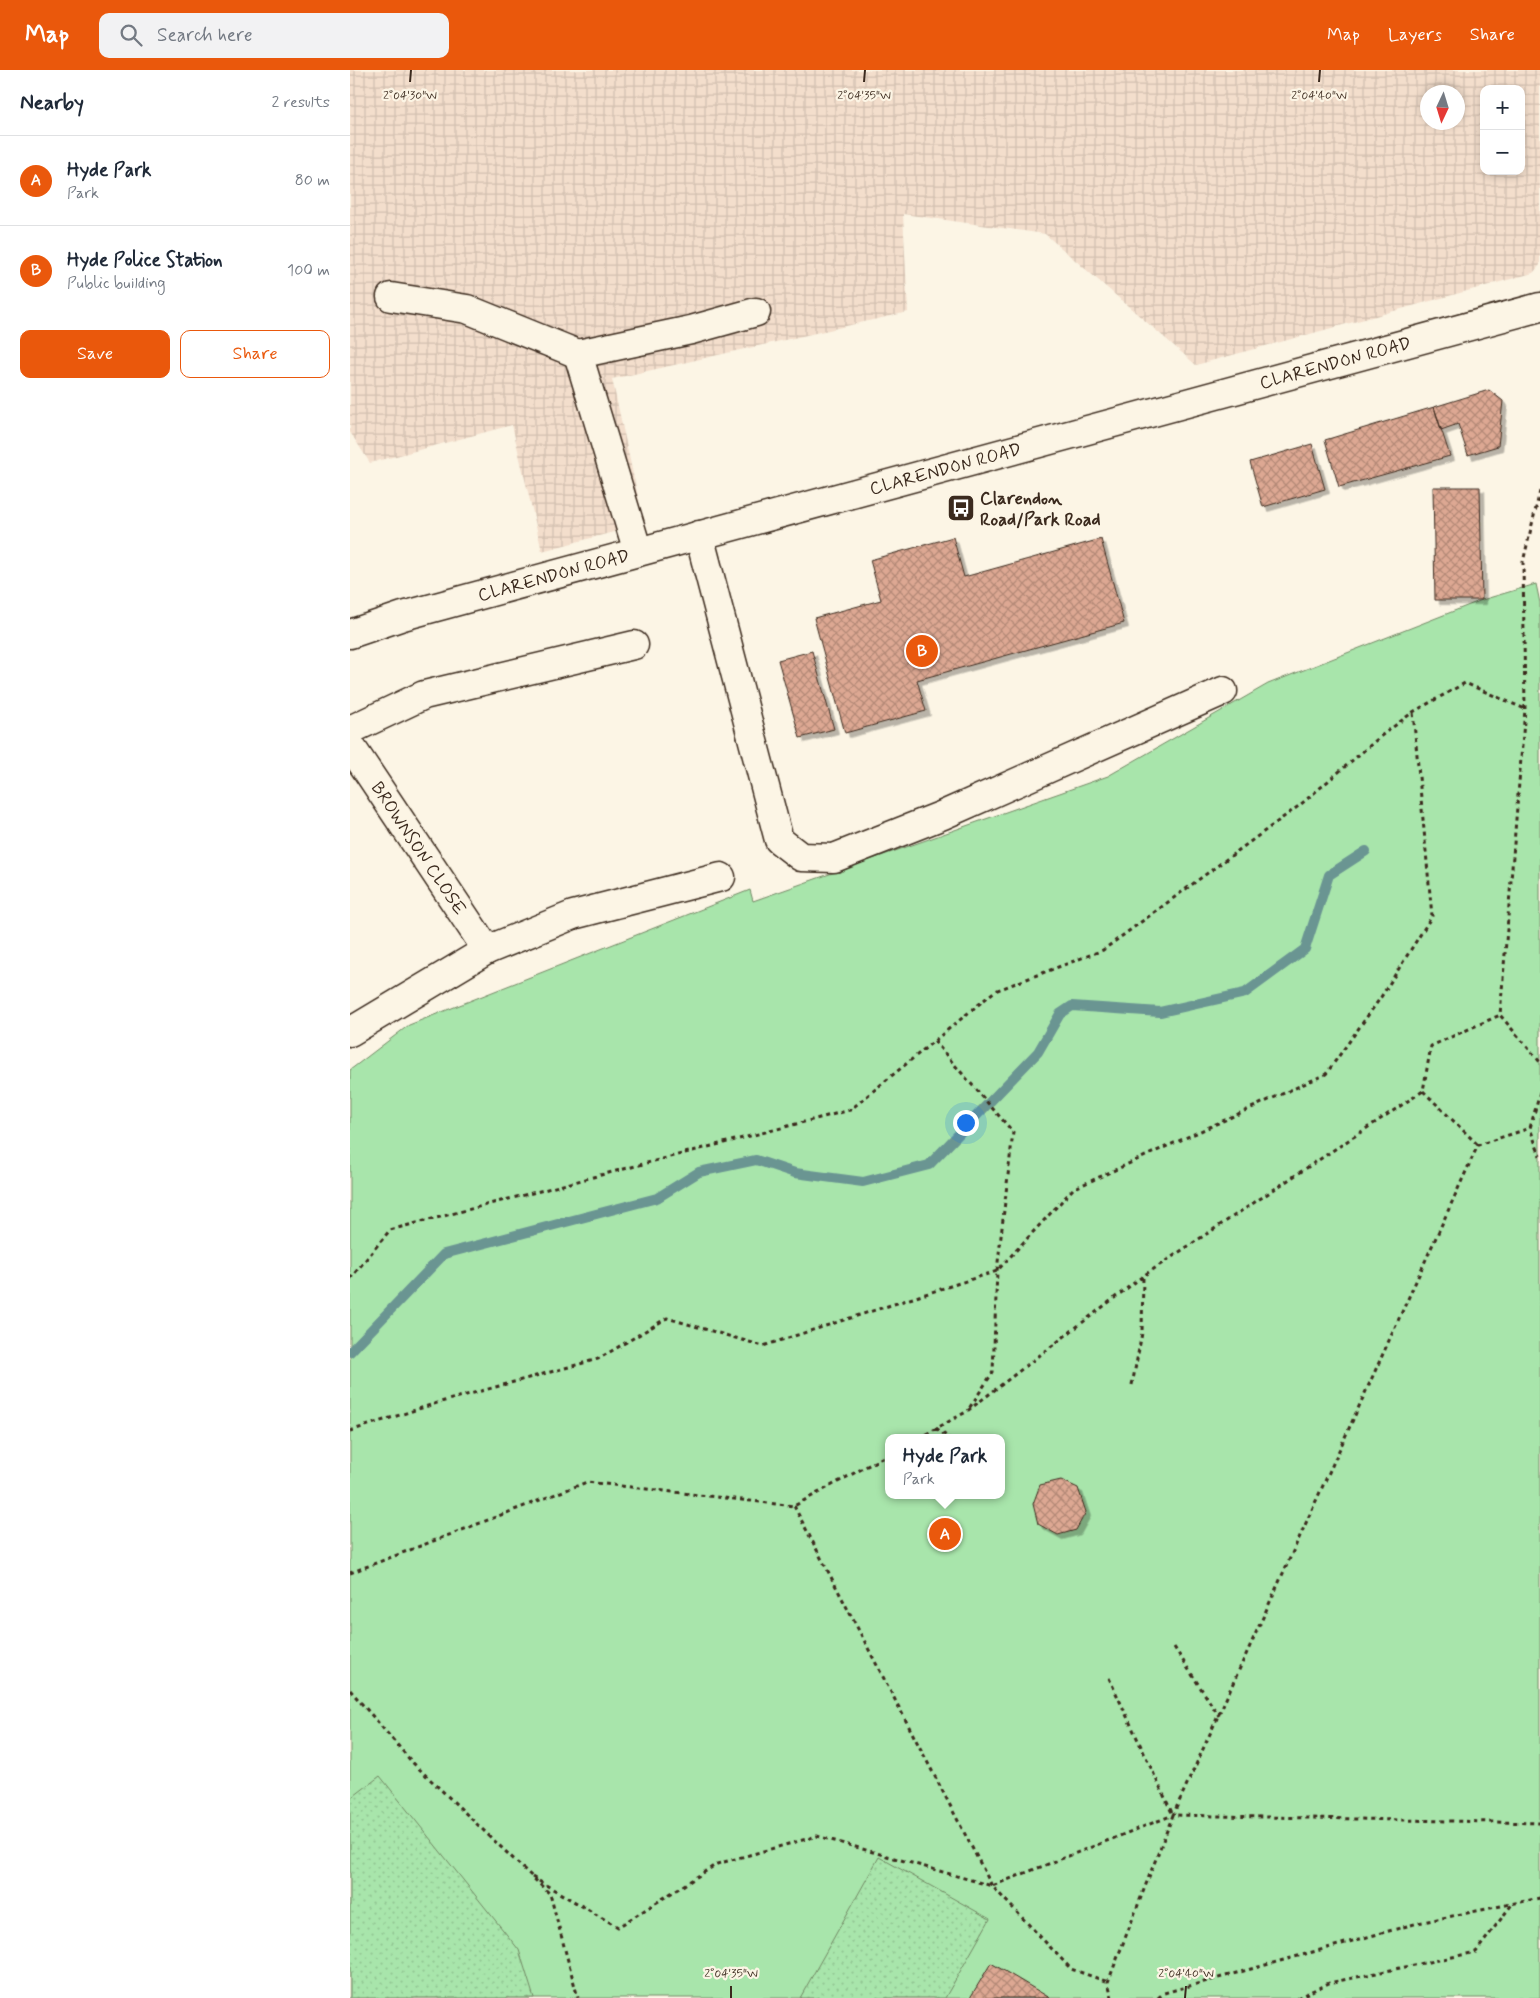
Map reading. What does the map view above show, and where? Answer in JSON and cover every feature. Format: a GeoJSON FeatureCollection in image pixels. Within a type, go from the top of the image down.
{"type":"FeatureCollection","features":[{"type":"Feature","properties":{"kind":"street"},"geometry":{"type":"LineString","coordinates":[[391,297],[467,309],[578,354],[691,330],[756,312]]}},
{"type":"Feature","properties":{"kind":"street","name":"CLARENDON ROAD"},"geometry":{"type":"LineString","coordinates":[[350,634],[403,616],[1540,307]]}},
{"type":"Feature","properties":{"kind":"street"},"geometry":{"type":"LineString","coordinates":[[578,354],[638,552]]}},
{"type":"Feature","properties":{"kind":"street"},"geometry":{"type":"LineString","coordinates":[[700,535],[779,840],[801,857],[834,858],[944,815],[1223,691]]}},
{"type":"Feature","properties":{"kind":"street"},"geometry":{"type":"LineString","coordinates":[[350,730],[424,695],[634,645]]}},
{"type":"Feature","properties":{"kind":"street","name":"BROWNSON CLOSE"},"geometry":{"type":"LineString","coordinates":[[350,745],[487,950]]}},
{"type":"Feature","properties":{"kind":"street"},"geometry":{"type":"LineString","coordinates":[[350,1032],[487,950],[574,915],[721,877]]}},
{"type":"Feature","properties":{"kind":"path"},"geometry":{"type":"LineString","coordinates":[[1540,491],[1523,562],[1526,709],[1500,1015],[1540,1062]]}},
{"type":"Feature","properties":{"kind":"path"},"geometry":{"type":"LineString","coordinates":[[350,1278],[390,1230],[850,1110],[995,991],[1104,950],[1300,806],[1381,736],[1414,712],[1465,683],[1526,709]]}},
{"type":"Feature","properties":{"kind":"path"},"geometry":{"type":"LineString","coordinates":[[350,1431],[437,1403],[598,1359],[667,1318],[764,1346],[997,1271],[1073,1188],[1326,1074],[1381,997],[1432,916],[1414,712]]}},
{"type":"Feature","properties":{"kind":"path"},"geometry":{"type":"LineString","coordinates":[[926,1434],[966,1412],[1144,1276],[1422,1091],[1431,1046],[1500,1015]]}},
{"type":"Feature","properties":{"kind":"path"},"geometry":{"type":"LineString","coordinates":[[934,1041],[1013,1132],[997,1271],[993,1372],[966,1412]]}},
{"type":"Feature","properties":{"kind":"path"},"geometry":{"type":"LineString","coordinates":[[1422,1091],[1478,1144]]}},
{"type":"Feature","properties":{"kind":"path"},"geometry":{"type":"LineString","coordinates":[[1540,1092],[1530,1128],[1540,1156]]}},
{"type":"Feature","properties":{"kind":"path"},"geometry":{"type":"LineString","coordinates":[[1112,1998],[1108,1982],[1173,1815],[1478,1144],[1530,1128]]}},
{"type":"Feature","properties":{"kind":"path"},"geometry":{"type":"LineString","coordinates":[[1132,1385],[1142,1332],[1144,1276]]}},
{"type":"Feature","properties":{"kind":"path"},"geometry":{"type":"LineString","coordinates":[[936,1428],[944,1434]]}},
{"type":"Feature","properties":{"kind":"path"},"geometry":{"type":"LineString","coordinates":[[350,1573],[587,1482],[794,1506],[885,1456]]}},
{"type":"Feature","properties":{"kind":"path"},"geometry":{"type":"LineString","coordinates":[[794,1506],[992,1886],[1071,1969],[1108,1982]]}},
{"type":"Feature","properties":{"kind":"path"},"geometry":{"type":"LineString","coordinates":[[1174,1647],[1219,1716]]}},
{"type":"Feature","properties":{"kind":"path"},"geometry":{"type":"LineString","coordinates":[[1109,1678],[1173,1815]]}},
{"type":"Feature","properties":{"kind":"path"},"geometry":{"type":"LineString","coordinates":[[350,1690],[412,1762],[550,1894],[578,1998]]}},
{"type":"Feature","properties":{"kind":"path"},"geometry":{"type":"LineString","coordinates":[[532,1877],[618,1927],[717,1864],[817,1836],[992,1886],[1173,1815],[1540,1823]]}},
{"type":"Feature","properties":{"kind":"path"},"geometry":{"type":"LineString","coordinates":[[1158,1998],[1164,1993],[1408,1926],[1540,1898]]}},
{"type":"Feature","properties":{"kind":"path"},"geometry":{"type":"LineString","coordinates":[[1297,1998],[1329,1984],[1476,1952],[1513,1903]]}},
{"type":"Feature","properties":{"kind":"shaded area"},"geometry":{"type":"Polygon","coordinates":[[[350,70],[1540,70],[1540,265],[1533,273],[1196,365],[1045,234],[903,214],[908,312],[612,379],[644,524],[542,551],[512,425],[370,463],[350,432],[350,70]]]}},
{"type":"Feature","properties":{"kind":"green space"},"geometry":{"type":"Polygon","coordinates":[[[1536,584],[1540,603],[1540,1998],[350,1998],[350,1070],[409,1025],[750,890],[753,901],[1108,776],[1268,684],[1482,600],[1536,584]]]}},
{"type":"Feature","properties":{"kind":"green space"},"geometry":{"type":"Polygon","coordinates":[[[380,1776],[519,1950],[534,1998],[350,1998],[350,1799],[380,1776]]]}},
{"type":"Feature","properties":{"kind":"green space"},"geometry":{"type":"Polygon","coordinates":[[[879,1857],[990,1919],[945,1998],[800,1998],[879,1857]]]}},
{"type":"Feature","properties":{"kind":"building"},"geometry":{"type":"Polygon","coordinates":[[[1489,390],[1503,401],[1498,446],[1468,455],[1458,424],[1441,430],[1434,407],[1489,390]]]}},
{"type":"Feature","properties":{"kind":"building"},"geometry":{"type":"Polygon","coordinates":[[[1434,407],[1450,456],[1339,487],[1325,440],[1434,407]]]}},
{"type":"Feature","properties":{"kind":"building"},"geometry":{"type":"Polygon","coordinates":[[[1312,444],[1325,489],[1263,507],[1250,462],[1312,444]]]}},
{"type":"Feature","properties":{"kind":"building"},"geometry":{"type":"Polygon","coordinates":[[[1433,487],[1480,487],[1482,600],[1435,600],[1433,487]]]}},
{"type":"Feature","properties":{"kind":"building"},"geometry":{"type":"Polygon","coordinates":[[[953,537],[964,577],[1101,539],[1124,623],[917,680],[926,711],[845,733],[814,618],[881,600],[870,560],[953,537]]]}},
{"type":"Feature","properties":{"kind":"building"},"geometry":{"type":"Polygon","coordinates":[[[812,651],[834,729],[800,738],[778,660],[812,651]]]}},
{"type":"Feature","properties":{"kind":"building"},"geometry":{"type":"Polygon","coordinates":[[[1061,1480],[1078,1488],[1086,1512],[1076,1530],[1058,1535],[1038,1524],[1033,1504],[1040,1485],[1061,1480]]]}},
{"type":"Feature","properties":{"kind":"building"},"geometry":{"type":"Polygon","coordinates":[[[991,1963],[1050,1998],[970,1998],[991,1963]]]}},
{"type":"Feature","properties":{"kind":"waterway"},"geometry":{"type":"LineString","coordinates":[[350,1352],[444,1254],[657,1198],[699,1172],[756,1160],[795,1173],[863,1182],[929,1165],[1038,1052],[1060,1014],[1072,1006],[1160,1012],[1245,993],[1305,949],[1329,875],[1366,851]]}},
{"type":"Feature","properties":{"kind":"place","name":"Clarendon Road/Park Road"},"geometry":{"type":"Point","coordinates":[961,508]}},
{"type":"Feature","properties":{"kind":"place","name":"Hyde Police Station"},"geometry":{"type":"Point","coordinates":[922,651]}},
{"type":"Feature","properties":{"kind":"place","name":"Hyde Park"},"geometry":{"type":"Point","coordinates":[945,1534]}}]}
